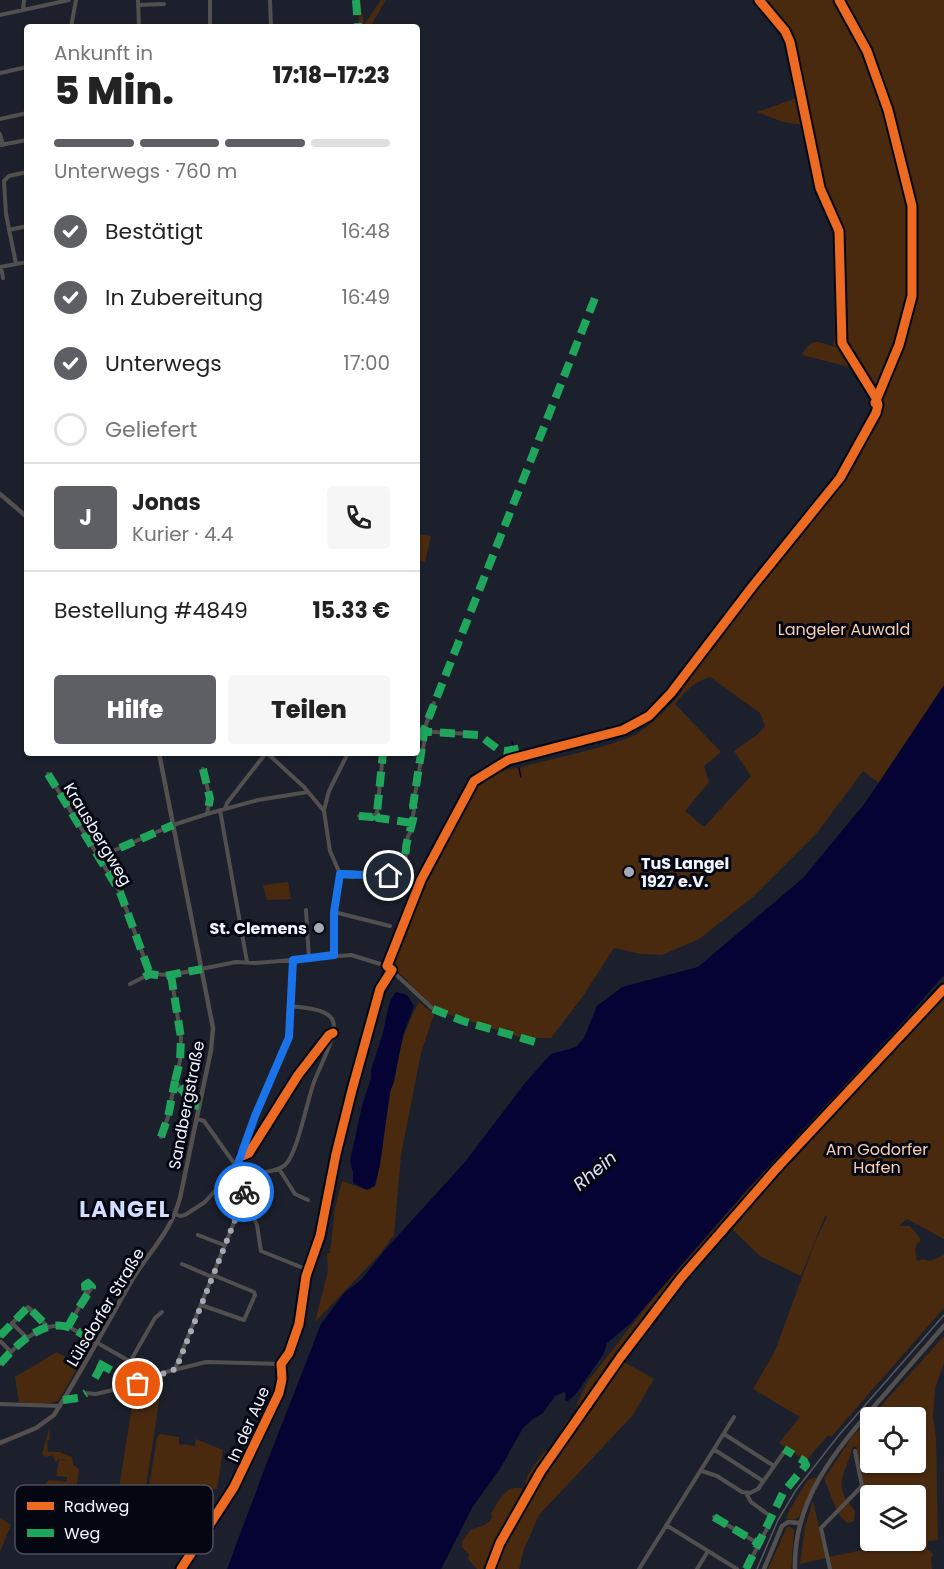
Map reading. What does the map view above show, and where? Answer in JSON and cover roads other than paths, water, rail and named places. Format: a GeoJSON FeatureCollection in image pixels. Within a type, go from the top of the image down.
{"type":"FeatureCollection","features":[{"type":"Feature","properties":{"kind":"street"},"geometry":{"type":"LineString","coordinates":[[23,10],[24,0]]}},
{"type":"Feature","properties":{"kind":"street"},"geometry":{"type":"LineString","coordinates":[[0,15],[69,0]]}},
{"type":"Feature","properties":{"kind":"street"},"geometry":{"type":"LineString","coordinates":[[72,24],[76,0]]}},
{"type":"Feature","properties":{"kind":"street"},"geometry":{"type":"LineString","coordinates":[[210,0],[210,24]]}},
{"type":"Feature","properties":{"kind":"street"},"geometry":{"type":"LineString","coordinates":[[270,0],[271,24]]}},
{"type":"Feature","properties":{"kind":"street"},"geometry":{"type":"LineString","coordinates":[[139,24],[138,2],[164,4]]}},
{"type":"Feature","properties":{"kind":"street"},"geometry":{"type":"LineString","coordinates":[[0,73],[24,67]]}},
{"type":"Feature","properties":{"kind":"street"},"geometry":{"type":"LineString","coordinates":[[0,119],[24,114]]}},
{"type":"Feature","properties":{"kind":"street"},"geometry":{"type":"LineString","coordinates":[[0,134],[2,145],[24,141]]}},
{"type":"Feature","properties":{"kind":"street"},"geometry":{"type":"LineString","coordinates":[[16,264],[5,206],[4,178],[24,173]]}},
{"type":"Feature","properties":{"kind":"street"},"geometry":{"type":"LineString","coordinates":[[9,230],[24,227]]}},
{"type":"Feature","properties":{"kind":"street"},"geometry":{"type":"LineString","coordinates":[[3,278],[0,267],[24,263]]}},
{"type":"Feature","properties":{"kind":"street"},"geometry":{"type":"LineString","coordinates":[[0,494],[24,514]]}},
{"type":"Feature","properties":{"kind":"street"},"geometry":{"type":"LineString","coordinates":[[404,877],[406,847],[413,817],[424,732],[434,703]]}},
{"type":"Feature","properties":{"kind":"street"},"geometry":{"type":"LineString","coordinates":[[420,731],[469,734]]}},
{"type":"Feature","properties":{"kind":"street","name":"Sandbergstraße"},"geometry":{"type":"LineString","coordinates":[[160,756],[213,1028],[211,1050],[197,1119],[175,1214]]}},
{"type":"Feature","properties":{"kind":"street"},"geometry":{"type":"LineString","coordinates":[[247,962],[223,809],[265,756]]}},
{"type":"Feature","properties":{"kind":"street"},"geometry":{"type":"LineString","coordinates":[[271,756],[324,811]]}},
{"type":"Feature","properties":{"kind":"street"},"geometry":{"type":"LineString","coordinates":[[334,955],[334,912],[340,874],[330,851],[324,811],[329,791],[346,756]]}},
{"type":"Feature","properties":{"kind":"street"},"geometry":{"type":"LineString","coordinates":[[359,816],[372,817],[377,813],[383,756]]}},
{"type":"Feature","properties":{"kind":"street"},"geometry":{"type":"LineString","coordinates":[[203,769],[210,799],[207,814]]}},
{"type":"Feature","properties":{"kind":"street","name":"Krausbergweg"},"geometry":{"type":"LineString","coordinates":[[48,774],[120,892],[150,974]]}},
{"type":"Feature","properties":{"kind":"street"},"geometry":{"type":"LineString","coordinates":[[99,857],[173,825],[223,809],[258,800],[308,792]]}},
{"type":"Feature","properties":{"kind":"street"},"geometry":{"type":"LineString","coordinates":[[340,874],[421,880]]}},
{"type":"Feature","properties":{"kind":"street"},"geometry":{"type":"LineString","coordinates":[[306,910],[309,959]]}},
{"type":"Feature","properties":{"kind":"street"},"geometry":{"type":"LineString","coordinates":[[334,912],[390,926]]}},
{"type":"Feature","properties":{"kind":"street"},"geometry":{"type":"LineString","coordinates":[[130,984],[150,974],[171,975],[236,962],[256,963],[351,955],[387,966],[433,1009]]}},
{"type":"Feature","properties":{"kind":"street"},"geometry":{"type":"LineString","coordinates":[[175,1214],[185,1215],[205,1202],[237,1166],[258,1106],[286,1044],[291,1006],[293,960]]}},
{"type":"Feature","properties":{"kind":"street"},"geometry":{"type":"LineString","coordinates":[[161,1137],[168,1117],[180,1061],[181,1038],[171,975]]}},
{"type":"Feature","properties":{"kind":"street"},"geometry":{"type":"LineString","coordinates":[[241,1173],[279,1169],[287,1163],[315,1079],[334,1032],[333,1021],[327,1014],[291,1006]]}},
{"type":"Feature","properties":{"kind":"street"},"geometry":{"type":"LineString","coordinates":[[176,1081],[194,1104],[199,1106]]}},
{"type":"Feature","properties":{"kind":"street"},"geometry":{"type":"LineString","coordinates":[[197,1119],[204,1121],[241,1173],[246,1202],[257,1225],[261,1251],[308,1270]]}},
{"type":"Feature","properties":{"kind":"street"},"geometry":{"type":"LineString","coordinates":[[279,1169],[295,1194],[308,1200]]}},
{"type":"Feature","properties":{"kind":"street"},"geometry":{"type":"LineString","coordinates":[[176,1369],[224,1245],[241,1205],[246,1202]]}},
{"type":"Feature","properties":{"kind":"street","name":"Lülsdorfer Straße"},"geometry":{"type":"LineString","coordinates":[[0,1443],[42,1424],[50,1419],[60,1406],[137,1271],[167,1231],[175,1214]]}},
{"type":"Feature","properties":{"kind":"street"},"geometry":{"type":"LineString","coordinates":[[198,1235],[224,1245]]}},
{"type":"Feature","properties":{"kind":"street"},"geometry":{"type":"LineString","coordinates":[[0,1364],[27,1338],[48,1327],[68,1327],[147,1372],[159,1375],[211,1362],[281,1364],[289,1353],[298,1326],[308,1270],[320,1236]]}},
{"type":"Feature","properties":{"kind":"street"},"geometry":{"type":"LineString","coordinates":[[182,1264],[255,1293],[246,1319],[241,1320],[201,1305]]}},
{"type":"Feature","properties":{"kind":"street"},"geometry":{"type":"LineString","coordinates":[[68,1327],[86,1296]]}},
{"type":"Feature","properties":{"kind":"street"},"geometry":{"type":"LineString","coordinates":[[0,1336],[28,1307],[48,1327]]}},
{"type":"Feature","properties":{"kind":"street"},"geometry":{"type":"LineString","coordinates":[[130,1362],[155,1318],[162,1312]]}},
{"type":"Feature","properties":{"kind":"street"},"geometry":{"type":"LineString","coordinates":[[12,1323],[27,1338]]}},
{"type":"Feature","properties":{"kind":"street"},"geometry":{"type":"LineString","coordinates":[[795,1569],[800,1523],[808,1498],[829,1461],[944,1326]]}},
{"type":"Feature","properties":{"kind":"street"},"geometry":{"type":"LineString","coordinates":[[0,1341],[11,1352]]}},
{"type":"Feature","properties":{"kind":"street","name":"In der Aue"},"geometry":{"type":"LineString","coordinates":[[230,1493],[244,1470],[277,1398],[282,1383],[281,1364]]}},
{"type":"Feature","properties":{"kind":"street"},"geometry":{"type":"LineString","coordinates":[[86,1393],[96,1394],[138,1384],[147,1372]]}},
{"type":"Feature","properties":{"kind":"street"},"geometry":{"type":"LineString","coordinates":[[0,1404],[60,1406]]}},
{"type":"Feature","properties":{"kind":"street"},"geometry":{"type":"LineString","coordinates":[[639,1569],[734,1417]]}},
{"type":"Feature","properties":{"kind":"street"},"geometry":{"type":"LineString","coordinates":[[724,1434],[774,1466]]}},
{"type":"Feature","properties":{"kind":"street"},"geometry":{"type":"LineString","coordinates":[[715,1450],[763,1481]]}},
{"type":"Feature","properties":{"kind":"street"},"geometry":{"type":"LineString","coordinates":[[830,1569],[821,1528],[862,1486],[855,1450]]}},
{"type":"Feature","properties":{"kind":"street"},"geometry":{"type":"LineString","coordinates":[[746,1493],[754,1492],[784,1452]]}},
{"type":"Feature","properties":{"kind":"street"},"geometry":{"type":"LineString","coordinates":[[702,1471],[717,1476],[746,1493],[751,1502],[770,1516],[771,1520],[746,1569]]}},
{"type":"Feature","properties":{"kind":"street"},"geometry":{"type":"LineString","coordinates":[[714,1516],[759,1544]]}},
{"type":"Feature","properties":{"kind":"street"},"geometry":{"type":"LineString","coordinates":[[764,1569],[782,1526],[788,1522],[800,1523]]}},
{"type":"Feature","properties":{"kind":"street"},"geometry":{"type":"LineString","coordinates":[[666,1525],[737,1569]]}},
{"type":"Feature","properties":{"kind":"street"},"geometry":{"type":"LineString","coordinates":[[697,1569],[708,1551]]}},
{"type":"Feature","properties":{"kind":"water","name":"Rhein"},"geometry":{"type":"Polygon","coordinates":[[[944,685],[944,975],[747,1190],[631,1323],[607,1343],[604,1353],[576,1394],[568,1401],[565,1400],[564,1392],[555,1396],[543,1413],[523,1428],[501,1467],[472,1508],[441,1569],[227,1569],[321,1324],[344,1293],[361,1280],[384,1251],[465,1162],[525,1083],[551,1054],[576,1047],[584,1038],[597,1006],[622,987],[698,967],[803,878],[865,803],[944,685]]]}},
{"type":"Feature","properties":{"kind":"water"},"geometry":{"type":"Polygon","coordinates":[[[396,992],[407,995],[414,1006],[403,1035],[390,1092],[375,1186],[367,1190],[353,1183],[350,1161],[371,1070],[391,999],[396,992]]]}},
{"type":"Feature","properties":{"kind":"waterway"},"geometry":{"type":"LineString","coordinates":[[512,742],[514,748]]}},
{"type":"Feature","properties":{"kind":"waterway"},"geometry":{"type":"LineString","coordinates":[[519,768],[521,777]]}},
{"type":"Feature","properties":{"kind":"tram line"},"geometry":{"type":"LineString","coordinates":[[757,1569],[778,1520],[796,1490],[839,1435],[944,1315]]}},
{"type":"Feature","properties":{"kind":"place","name":"TuS Langel 1927 e.V."},"geometry":{"type":"Point","coordinates":[629,872]}},
{"type":"Feature","properties":{"kind":"place","name":"St. Clemens"},"geometry":{"type":"Point","coordinates":[319,928]}},
{"type":"Feature","properties":{"kind":"district","name":"LANGEL"},"geometry":{"type":"Point","coordinates":[125,1209]}},
{"type":"Feature","properties":{"kind":"park label","name":"Langeler Auwald"},"geometry":{"type":"Point","coordinates":[844,629]}},
{"type":"Feature","properties":{"kind":"park label","name":"Am Godorfer Hafen"},"geometry":{"type":"Point","coordinates":[877,1158]}}]}
